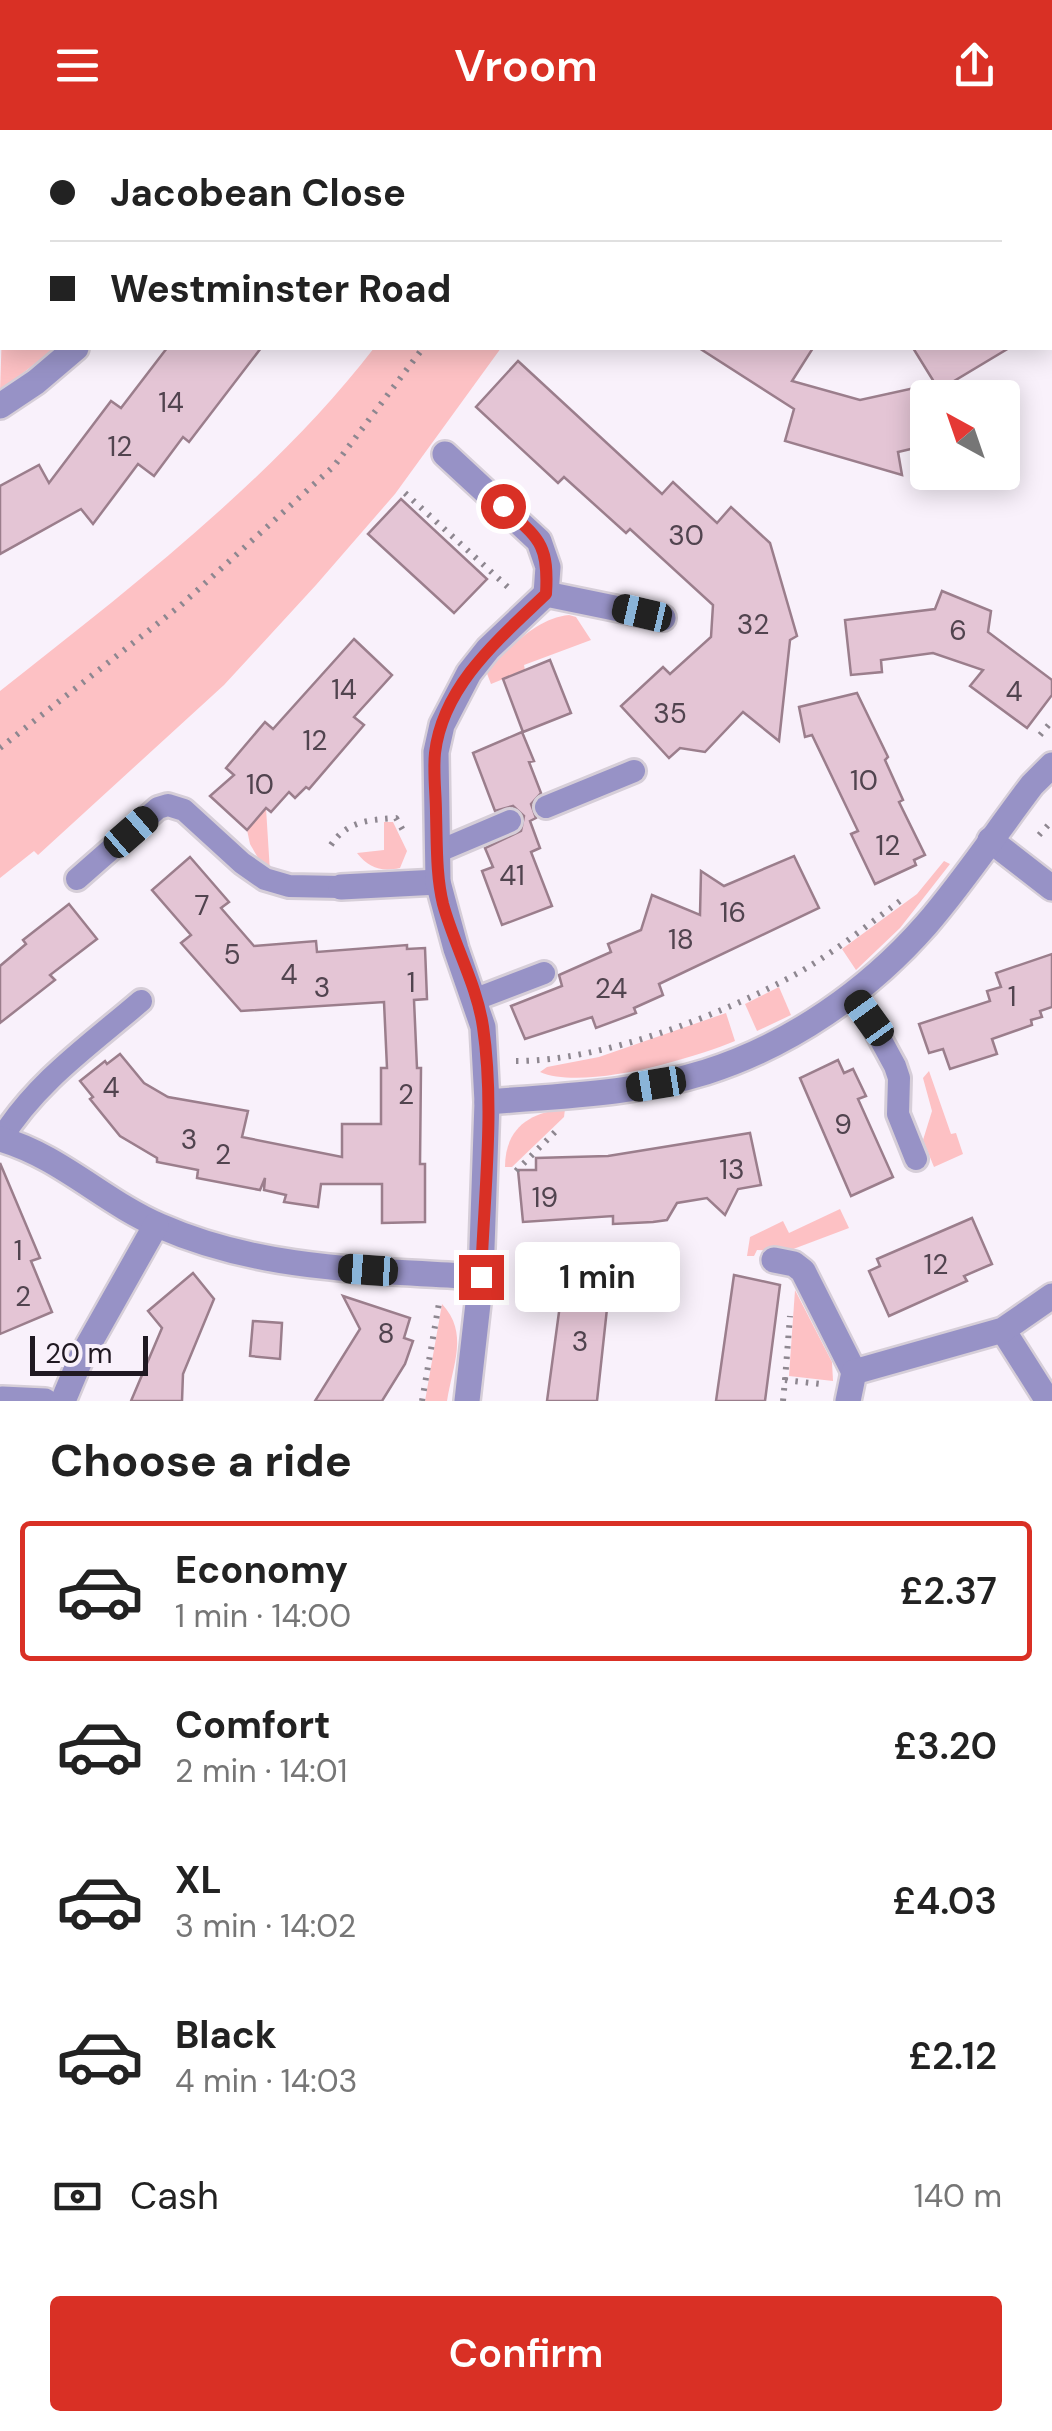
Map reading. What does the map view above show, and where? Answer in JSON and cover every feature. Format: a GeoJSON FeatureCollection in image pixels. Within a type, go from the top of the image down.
{"type":"FeatureCollection","features":[{"type":"Feature","properties":{"kind":"street"},"geometry":{"type":"LineString","coordinates":[[0,406],[74,350]]}},
{"type":"Feature","properties":{"kind":"street"},"geometry":{"type":"LineString","coordinates":[[445,454],[539,541],[548,567],[539,602],[488,649],[469,673],[442,725],[436,752],[438,882],[483,1026],[487,1102],[481,1277],[466,1401]]}},
{"type":"Feature","properties":{"kind":"street"},"geometry":{"type":"LineString","coordinates":[[539,602],[663,618]]}},
{"type":"Feature","properties":{"kind":"street"},"geometry":{"type":"LineString","coordinates":[[487,1102],[604,1092],[704,1072],[764,1050],[824,1015],[896,957],[926,924],[1032,785],[1052,766]]}},
{"type":"Feature","properties":{"kind":"street"},"geometry":{"type":"LineString","coordinates":[[990,840],[1052,888]]}},
{"type":"Feature","properties":{"kind":"street"},"geometry":{"type":"LineString","coordinates":[[341,886],[438,882]]}},
{"type":"Feature","properties":{"kind":"street"},"geometry":{"type":"LineString","coordinates":[[0,1139],[41,1154],[156,1225],[224,1250],[262,1260],[481,1277]]}},
{"type":"Feature","properties":{"kind":"street"},"geometry":{"type":"LineString","coordinates":[[63,1401],[81,1358],[156,1225]]}},
{"type":"Feature","properties":{"kind":"street"},"geometry":{"type":"LineString","coordinates":[[774,1260],[794,1264],[803,1271],[851,1387],[1003,1330],[1052,1296]]}},
{"type":"Feature","properties":{"kind":"street"},"geometry":{"type":"LineString","coordinates":[[1003,1330],[1048,1401]]}},
{"type":"Feature","properties":{"kind":"street"},"geometry":{"type":"LineString","coordinates":[[2,1399],[45,1401]]}},
{"type":"Feature","properties":{"kind":"lane"},"geometry":{"type":"LineString","coordinates":[[546,806],[634,771]]}},
{"type":"Feature","properties":{"kind":"lane"},"geometry":{"type":"LineString","coordinates":[[77,879],[158,808],[168,804],[184,810],[242,864],[265,878],[289,886],[341,886]]}},
{"type":"Feature","properties":{"kind":"lane"},"geometry":{"type":"LineString","coordinates":[[437,849],[510,822]]}},
{"type":"Feature","properties":{"kind":"lane"},"geometry":{"type":"LineString","coordinates":[[476,999],[544,973]]}},
{"type":"Feature","properties":{"kind":"lane"},"geometry":{"type":"LineString","coordinates":[[852,994],[869,1018],[899,1078],[898,1114],[916,1159]]}},
{"type":"Feature","properties":{"kind":"lane"},"geometry":{"type":"LineString","coordinates":[[0,1139],[38,1089],[141,1001]]}},
{"type":"Feature","properties":{"kind":"path"},"geometry":{"type":"LineString","coordinates":[[0,748],[181,605],[334,466],[421,350]]}},
{"type":"Feature","properties":{"kind":"path"},"geometry":{"type":"LineString","coordinates":[[405,492],[539,602]]}},
{"type":"Feature","properties":{"kind":"path"},"geometry":{"type":"LineString","coordinates":[[1029,748],[1052,721]]}},
{"type":"Feature","properties":{"kind":"path"},"geometry":{"type":"LineString","coordinates":[[331,845],[339,832],[350,825],[396,818],[398,826],[418,847],[437,849]]}},
{"type":"Feature","properties":{"kind":"path"},"geometry":{"type":"LineString","coordinates":[[484,1061],[547,1061],[598,1051],[733,1004],[800,972],[913,892]]}},
{"type":"Feature","properties":{"kind":"path"},"geometry":{"type":"LineString","coordinates":[[783,1401],[786,1380],[851,1387]]}},
{"type":"Feature","properties":{"kind":"shaded area"},"geometry":{"type":"Polygon","coordinates":[[[1,350],[52,350],[0,391],[1,350]]]}},
{"type":"Feature","properties":{"kind":"shaded area"},"geometry":{"type":"Polygon","coordinates":[[[372,350],[500,350],[395,494],[224,685],[38,855],[34,851],[0,878],[0,691],[198,530],[335,396],[372,350]]]}},
{"type":"Feature","properties":{"kind":"shaded area"},"geometry":{"type":"Polygon","coordinates":[[[569,615],[576,617],[591,640],[524,665],[525,670],[491,684],[486,671],[514,644],[545,622],[569,615]]]}},
{"type":"Feature","properties":{"kind":"shaded area"},"geometry":{"type":"Polygon","coordinates":[[[266,808],[270,872],[250,844],[247,830],[266,808]]]}},
{"type":"Feature","properties":{"kind":"shaded area"},"geometry":{"type":"Polygon","coordinates":[[[384,822],[393,822],[407,851],[400,868],[376,868],[357,853],[384,850],[384,822]]]}},
{"type":"Feature","properties":{"kind":"shaded area"},"geometry":{"type":"Polygon","coordinates":[[[944,861],[950,864],[900,928],[856,970],[842,949],[917,894],[944,861]]]}},
{"type":"Feature","properties":{"kind":"shaded area"},"geometry":{"type":"Polygon","coordinates":[[[779,987],[791,1015],[757,1031],[745,1004],[779,987]]]}},
{"type":"Feature","properties":{"kind":"shaded area"},"geometry":{"type":"Polygon","coordinates":[[[726,1013],[735,1041],[692,1056],[583,1078],[540,1072],[547,1067],[599,1057],[726,1013]]]}},
{"type":"Feature","properties":{"kind":"shaded area"},"geometry":{"type":"Polygon","coordinates":[[[929,1071],[951,1134],[956,1133],[963,1154],[934,1167],[923,1140],[932,1111],[923,1078],[929,1071]]]}},
{"type":"Feature","properties":{"kind":"shaded area"},"geometry":{"type":"Polygon","coordinates":[[[565,1109],[564,1117],[512,1167],[505,1167],[509,1142],[522,1124],[541,1114],[565,1109]]]}},
{"type":"Feature","properties":{"kind":"shaded area"},"geometry":{"type":"Polygon","coordinates":[[[840,1209],[849,1228],[788,1251],[757,1250],[754,1256],[747,1256],[750,1237],[783,1221],[789,1233],[840,1209]]]}},
{"type":"Feature","properties":{"kind":"shaded area"},"geometry":{"type":"Polygon","coordinates":[[[795,1290],[832,1362],[833,1381],[789,1376],[795,1290]]]}},
{"type":"Feature","properties":{"kind":"shaded area"},"geometry":{"type":"Polygon","coordinates":[[[442,1304],[455,1326],[455,1362],[447,1401],[425,1401],[442,1304]]]}},
{"type":"Feature","properties":{"kind":"building"},"geometry":{"type":"Polygon","coordinates":[[[165,350],[259,350],[189,442],[183,437],[154,476],[138,464],[93,524],[81,509],[0,554],[0,486],[39,465],[49,483],[111,401],[121,408],[165,350]]]}},
{"type":"Feature","properties":{"kind":"building"},"geometry":{"type":"Polygon","coordinates":[[[702,350],[812,350],[792,381],[860,400],[910,389],[910,449],[898,452],[902,475],[785,441],[794,409],[702,350]]]}},
{"type":"Feature","properties":{"kind":"building"},"geometry":{"type":"Polygon","coordinates":[[[914,350],[1006,350],[956,380],[933,380],[914,350]]]}},
{"type":"Feature","properties":{"kind":"building"},"geometry":{"type":"Polygon","coordinates":[[[518,361],[662,494],[673,482],[717,523],[731,507],[770,543],[797,636],[790,640],[779,741],[743,712],[705,752],[680,748],[669,758],[621,706],[663,667],[670,674],[711,637],[713,605],[630,529],[626,533],[564,477],[558,483],[476,407],[518,361]]]}},
{"type":"Feature","properties":{"kind":"building"},"geometry":{"type":"Polygon","coordinates":[[[401,499],[487,579],[454,613],[368,534],[401,499]]]}},
{"type":"Feature","properties":{"kind":"building"},"geometry":{"type":"Polygon","coordinates":[[[942,591],[991,611],[988,632],[1052,680],[1052,695],[1027,728],[970,686],[983,670],[933,653],[881,660],[882,672],[851,675],[845,620],[935,609],[942,591]]]}},
{"type":"Feature","properties":{"kind":"building"},"geometry":{"type":"Polygon","coordinates":[[[354,639],[392,675],[354,717],[364,725],[309,789],[306,787],[295,798],[289,792],[271,812],[266,808],[247,830],[210,796],[234,775],[226,768],[265,722],[273,729],[354,639]]]}},
{"type":"Feature","properties":{"kind":"building"},"geometry":{"type":"Polygon","coordinates":[[[550,660],[571,713],[523,732],[503,679],[550,660]]]}},
{"type":"Feature","properties":{"kind":"building"},"geometry":{"type":"Polygon","coordinates":[[[857,693],[888,757],[885,760],[903,800],[899,802],[925,855],[914,860],[916,865],[875,884],[851,834],[858,831],[812,735],[805,737],[799,707],[857,693]]]}},
{"type":"Feature","properties":{"kind":"building"},"geometry":{"type":"Polygon","coordinates":[[[522,732],[541,793],[531,804],[536,818],[530,821],[540,848],[531,852],[552,906],[502,925],[482,871],[493,867],[485,848],[521,831],[524,816],[513,806],[495,811],[473,753],[522,732]]]}},
{"type":"Feature","properties":{"kind":"building"},"geometry":{"type":"Polygon","coordinates":[[[794,856],[819,908],[659,984],[663,995],[634,1008],[636,1013],[596,1028],[592,1017],[525,1039],[511,1006],[562,986],[559,975],[611,952],[608,944],[641,930],[652,895],[700,915],[701,871],[724,886],[794,856]]]}},
{"type":"Feature","properties":{"kind":"building"},"geometry":{"type":"Polygon","coordinates":[[[190,857],[229,902],[221,908],[254,946],[316,941],[317,952],[407,945],[407,949],[425,948],[427,999],[414,1000],[417,1068],[421,1068],[420,1164],[425,1164],[425,1222],[382,1223],[382,1184],[321,1184],[318,1207],[284,1202],[286,1195],[264,1190],[265,1178],[260,1190],[197,1178],[198,1170],[157,1162],[157,1158],[120,1136],[90,1099],[93,1097],[80,1081],[120,1054],[144,1083],[168,1097],[248,1111],[242,1137],[342,1157],[342,1124],[381,1124],[381,1068],[387,1068],[384,1002],[241,1011],[181,943],[191,935],[152,890],[190,857]]]}},
{"type":"Feature","properties":{"kind":"building"},"geometry":{"type":"Polygon","coordinates":[[[69,904],[97,939],[50,975],[55,980],[0,1023],[0,966],[26,944],[23,940],[69,904]]]}},
{"type":"Feature","properties":{"kind":"building"},"geometry":{"type":"Polygon","coordinates":[[[1052,954],[1052,1007],[1040,1011],[1042,1017],[1031,1020],[1032,1025],[992,1039],[997,1054],[950,1069],[943,1049],[929,1053],[919,1024],[990,1001],[987,991],[1001,987],[996,973],[1052,954]]]}},
{"type":"Feature","properties":{"kind":"building"},"geometry":{"type":"Polygon","coordinates":[[[838,1060],[844,1073],[853,1069],[866,1096],[858,1099],[893,1177],[851,1196],[800,1078],[838,1060]]]}},
{"type":"Feature","properties":{"kind":"building"},"geometry":{"type":"Polygon","coordinates":[[[750,1133],[761,1185],[738,1189],[725,1215],[707,1198],[677,1203],[667,1220],[653,1222],[613,1224],[613,1216],[523,1222],[518,1170],[536,1170],[536,1158],[608,1156],[750,1133]]]}},
{"type":"Feature","properties":{"kind":"building"},"geometry":{"type":"Polygon","coordinates":[[[0,1163],[40,1258],[31,1261],[52,1312],[0,1334],[0,1163]]]}},
{"type":"Feature","properties":{"kind":"building"},"geometry":{"type":"Polygon","coordinates":[[[972,1218],[992,1264],[964,1276],[967,1281],[889,1316],[869,1271],[880,1266],[877,1259],[972,1218]]]}},
{"type":"Feature","properties":{"kind":"building"},"geometry":{"type":"Polygon","coordinates":[[[193,1273],[214,1299],[183,1374],[182,1401],[131,1401],[162,1328],[148,1311],[193,1273]]]}},
{"type":"Feature","properties":{"kind":"building"},"geometry":{"type":"Polygon","coordinates":[[[564,1275],[610,1281],[597,1401],[547,1401],[564,1275]]]}},
{"type":"Feature","properties":{"kind":"building"},"geometry":{"type":"Polygon","coordinates":[[[734,1275],[780,1285],[765,1401],[716,1401],[734,1275]]]}},
{"type":"Feature","properties":{"kind":"building"},"geometry":{"type":"Polygon","coordinates":[[[343,1296],[410,1318],[404,1338],[413,1341],[405,1364],[382,1401],[315,1401],[360,1329],[343,1296]]]}},
{"type":"Feature","properties":{"kind":"building"},"geometry":{"type":"Polygon","coordinates":[[[253,1321],[282,1323],[280,1359],[250,1356],[253,1321]]]}},
{"type":"Feature","properties":{"kind":"route"},"geometry":{"type":"LineString","coordinates":[[481,1277],[487,1102],[483,1026],[438,882],[435,782],[442,725],[469,673],[488,649],[546,594],[546,554],[532,532],[503,506]]}}]}
